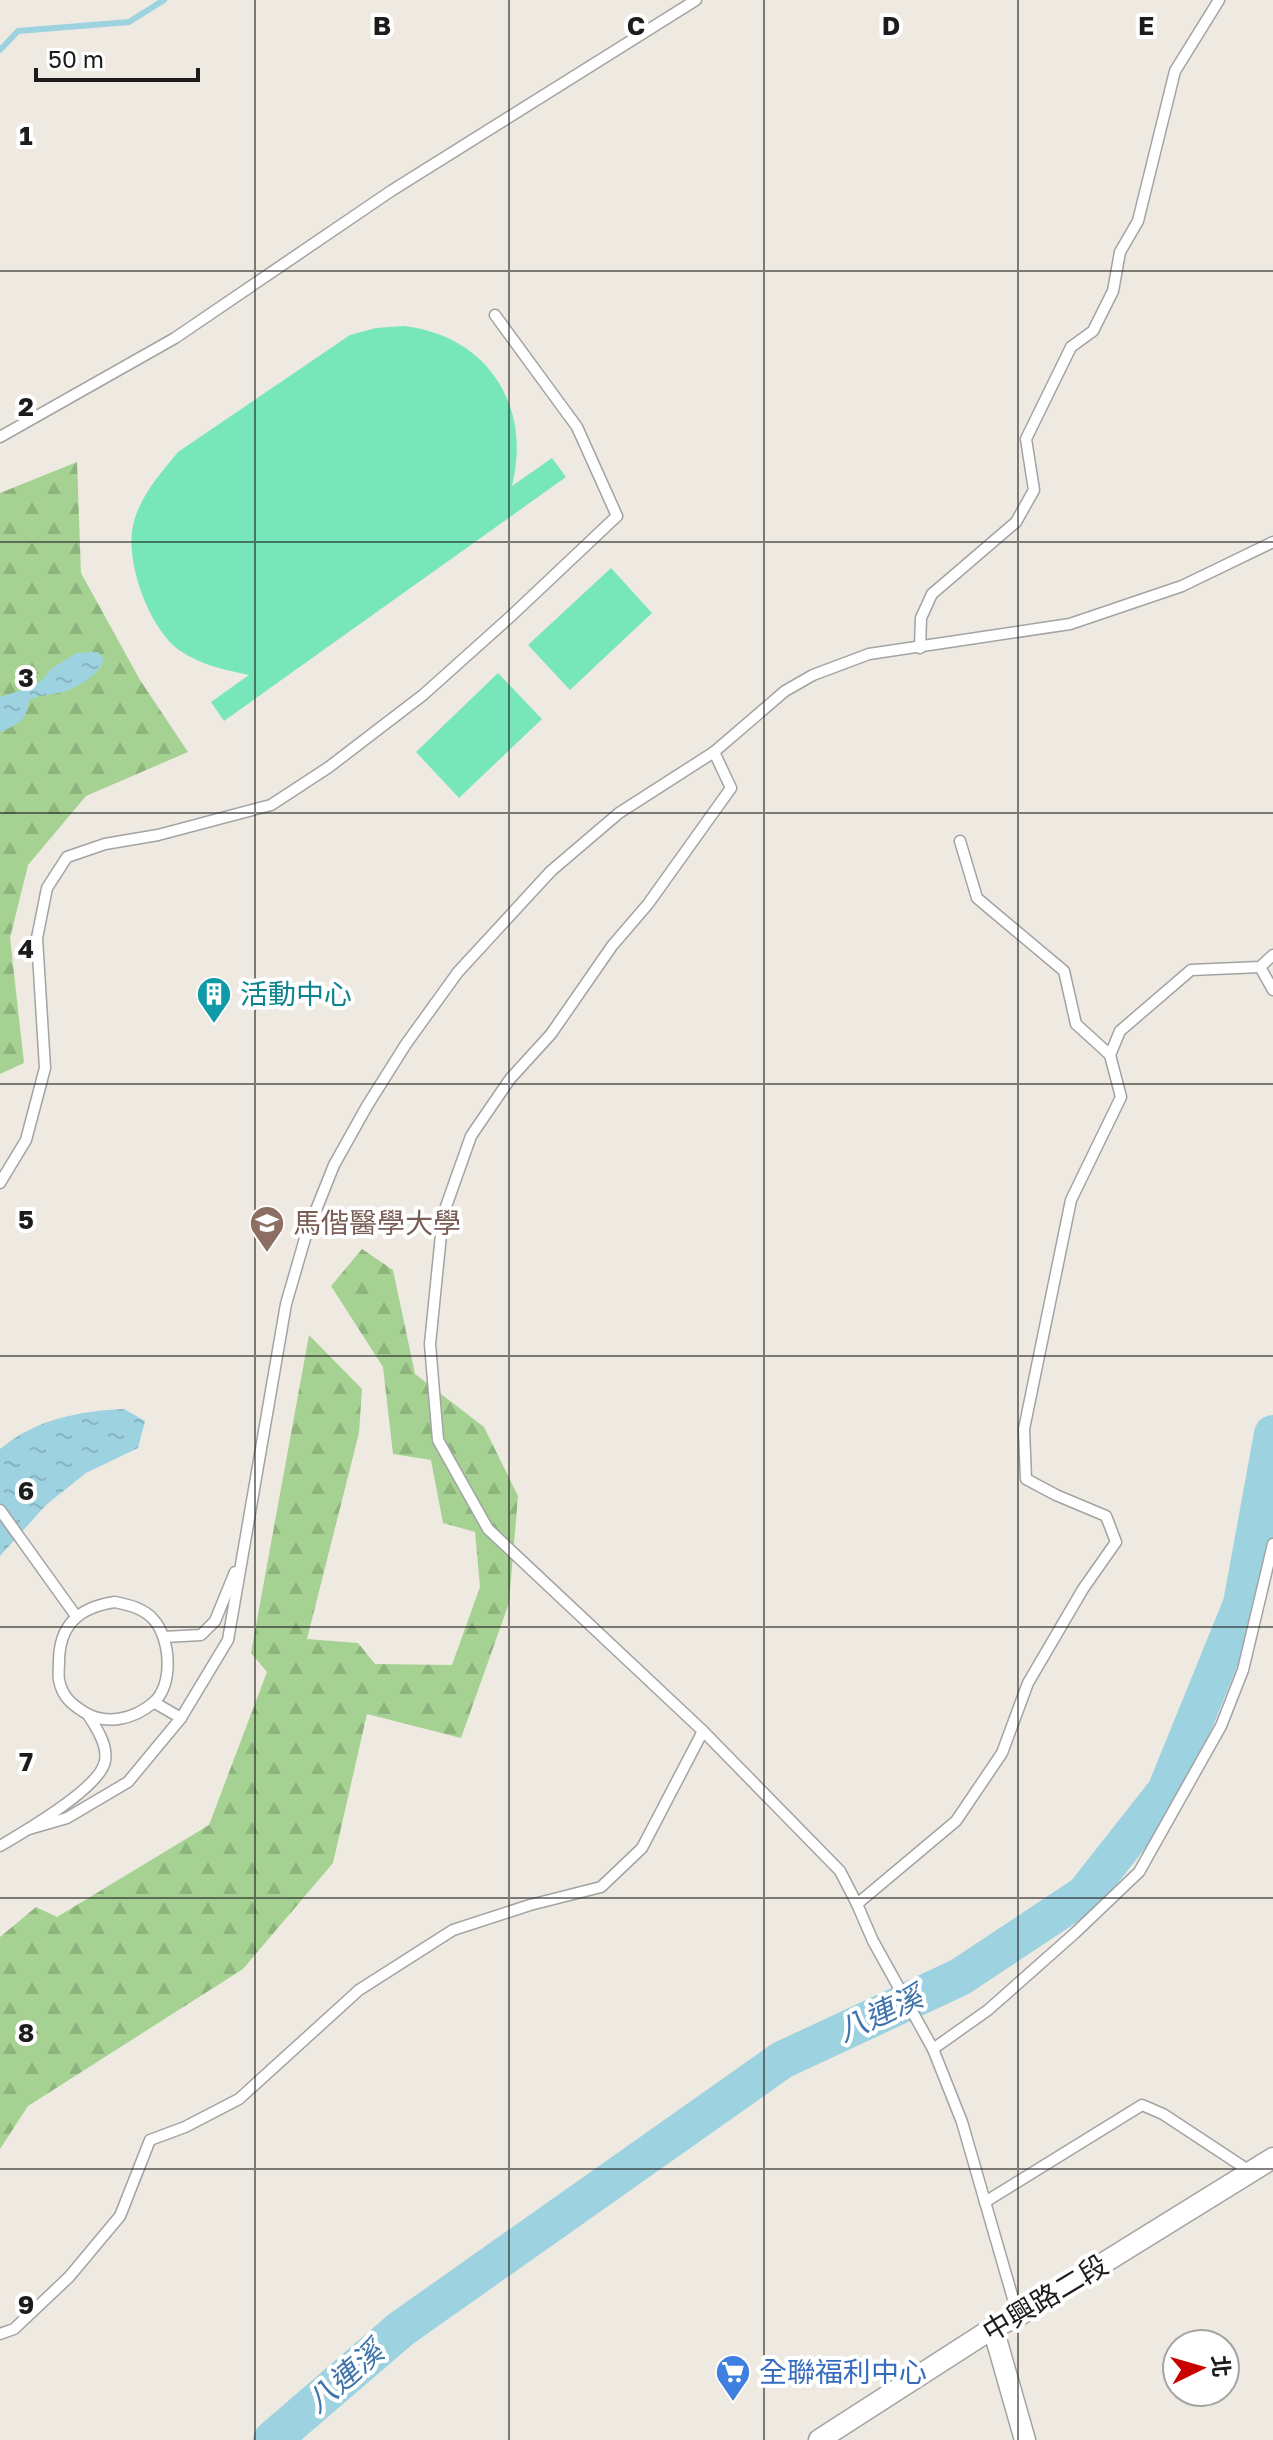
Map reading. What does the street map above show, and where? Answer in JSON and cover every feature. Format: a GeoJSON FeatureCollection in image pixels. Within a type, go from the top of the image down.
{"type":"FeatureCollection","features":[{"type":"Feature","properties":{"kind":"street","name":"中興路二段"},"geometry":{"type":"LineString","coordinates":[[819,2440],[993,2328],[1018,2316],[1273,2158]]}},
{"type":"Feature","properties":{"kind":"street"},"geometry":{"type":"LineString","coordinates":[[993,2328],[1025,2440]]}},
{"type":"Feature","properties":{"kind":"lane"},"geometry":{"type":"LineString","coordinates":[[0,437],[175,338],[391,191],[696,0]]}},
{"type":"Feature","properties":{"kind":"lane"},"geometry":{"type":"LineString","coordinates":[[920,648],[921,618],[932,594],[1016,522],[1034,490],[1026,439],[1071,347],[1093,331],[1113,291],[1120,252],[1138,221],[1175,71],[1219,0]]}},
{"type":"Feature","properties":{"kind":"lane"},"geometry":{"type":"LineString","coordinates":[[0,1183],[26,1140],[45,1068],[37,938],[47,888],[67,857],[105,844],[158,835],[271,805],[329,767],[423,695],[617,516],[577,427],[495,315]]}},
{"type":"Feature","properties":{"kind":"lane"},"geometry":{"type":"LineString","coordinates":[[29,1829],[67,1818],[128,1782],[181,1718],[228,1640],[286,1304],[306,1235],[334,1165],[406,1044],[458,972],[551,871],[619,813],[714,752],[785,691],[813,675],[869,654],[1070,624],[1182,586],[1273,542]]}},
{"type":"Feature","properties":{"kind":"lane"},"geometry":{"type":"LineString","coordinates":[[714,752],[731,788],[648,904],[612,946],[551,1034],[510,1079],[471,1136],[443,1215],[430,1344],[438,1440],[488,1529],[703,1731],[840,1871],[873,1941],[933,2049],[962,2122],[1018,2316]]}},
{"type":"Feature","properties":{"kind":"lane"},"geometry":{"type":"LineString","coordinates":[[857,1904],[956,1821],[1002,1753],[1028,1683],[1083,1589],[1116,1542],[1106,1516],[1026,1479],[1024,1429],[1071,1200],[1121,1097],[1110,1055],[1076,1024],[1064,971],[977,898],[960,841]]}},
{"type":"Feature","properties":{"kind":"lane"},"geometry":{"type":"LineString","coordinates":[[1110,1055],[1120,1031],[1191,970],[1260,967],[1273,955]]}},
{"type":"Feature","properties":{"kind":"lane"},"geometry":{"type":"LineString","coordinates":[[1260,967],[1273,990]]}},
{"type":"Feature","properties":{"kind":"lane"},"geometry":{"type":"LineString","coordinates":[[0,1510],[76,1616]]}},
{"type":"Feature","properties":{"kind":"lane"},"geometry":{"type":"LineString","coordinates":[[933,2049],[988,2010],[1139,1872],[1226,1712],[1243,1670],[1273,1544]]}},
{"type":"Feature","properties":{"kind":"lane"},"geometry":{"type":"LineString","coordinates":[[164,1637],[201,1635],[215,1621],[241,1559]]}},
{"type":"Feature","properties":{"kind":"lane"},"geometry":{"type":"LineString","coordinates":[[115,1602],[136,1606],[153,1619],[164,1637],[168,1658],[167,1680],[155,1703],[129,1717],[109,1721],[88,1715],[67,1700],[59,1679],[59,1655],[64,1634],[76,1616],[94,1605],[115,1602]]}},
{"type":"Feature","properties":{"kind":"lane"},"geometry":{"type":"LineString","coordinates":[[155,1703],[181,1718]]}},
{"type":"Feature","properties":{"kind":"lane"},"geometry":{"type":"LineString","coordinates":[[0,1846],[83,1790],[101,1773],[106,1758],[100,1733],[88,1715]]}},
{"type":"Feature","properties":{"kind":"lane"},"geometry":{"type":"LineString","coordinates":[[0,2334],[14,2329],[69,2277],[120,2216],[150,2140],[185,2127],[239,2099],[359,1990],[453,1930],[530,1905],[601,1887],[642,1848],[703,1731]]}},
{"type":"Feature","properties":{"kind":"lane"},"geometry":{"type":"LineString","coordinates":[[985,2202],[1142,2105],[1163,2114],[1251,2172]]}},
{"type":"Feature","properties":{"kind":"green space"},"geometry":{"type":"Polygon","coordinates":[[[404,326],[434,332],[459,344],[480,360],[497,380],[509,403],[515,429],[517,457],[512,486],[552,458],[566,477],[224,721],[211,702],[249,675],[196,660],[179,650],[158,626],[142,593],[133,557],[133,526],[140,505],[178,452],[350,335],[376,328],[404,326]]]}},
{"type":"Feature","properties":{"kind":"green space"},"geometry":{"type":"Polygon","coordinates":[[[77,462],[81,573],[140,680],[188,752],[86,796],[28,865],[10,938],[24,1063],[0,1074],[0,493],[77,462]]]}},
{"type":"Feature","properties":{"kind":"green space"},"geometry":{"type":"Polygon","coordinates":[[[611,568],[652,613],[570,690],[528,645],[611,568]]]}},
{"type":"Feature","properties":{"kind":"green space"},"geometry":{"type":"Polygon","coordinates":[[[498,673],[542,719],[459,798],[416,752],[498,673]]]}},
{"type":"Feature","properties":{"kind":"green space"},"geometry":{"type":"Polygon","coordinates":[[[362,1249],[393,1270],[415,1374],[484,1427],[518,1496],[509,1603],[461,1738],[367,1714],[333,1863],[243,1969],[28,2106],[0,2149],[0,1937],[36,1907],[57,1917],[209,1825],[267,1672],[251,1653],[309,1335],[362,1389],[359,1433],[307,1639],[358,1643],[375,1664],[452,1665],[480,1587],[475,1532],[443,1523],[431,1460],[393,1454],[383,1367],[331,1286],[362,1249]]]}},
{"type":"Feature","properties":{"kind":"water"},"geometry":{"type":"Polygon","coordinates":[[[98,652],[104,660],[90,678],[69,690],[29,700],[20,721],[0,732],[0,697],[41,681],[52,668],[77,653],[98,652]]]}},
{"type":"Feature","properties":{"kind":"water"},"geometry":{"type":"Polygon","coordinates":[[[124,1409],[145,1421],[138,1448],[86,1473],[46,1505],[0,1556],[0,1449],[28,1430],[59,1418],[124,1409]]]}},
{"type":"Feature","properties":{"kind":"waterway"},"geometry":{"type":"LineString","coordinates":[[0,50],[18,31],[129,22],[164,0]]}},
{"type":"Feature","properties":{"kind":"waterway","name":"八連溪"},"geometry":{"type":"LineString","coordinates":[[272,2440],[401,2329],[782,2060],[960,1977],[1085,1894],[1166,1791],[1242,1604],[1273,1434]]}},
{"type":"Feature","properties":{"kind":"place","name":"活動中心"},"geometry":{"type":"Point","coordinates":[214,1025]}},
{"type":"Feature","properties":{"kind":"place","name":"馬偕醫學大學"},"geometry":{"type":"Point","coordinates":[267,1254]}},
{"type":"Feature","properties":{"kind":"place","name":"全聯福利中心"},"geometry":{"type":"Point","coordinates":[733,2403]}}]}
